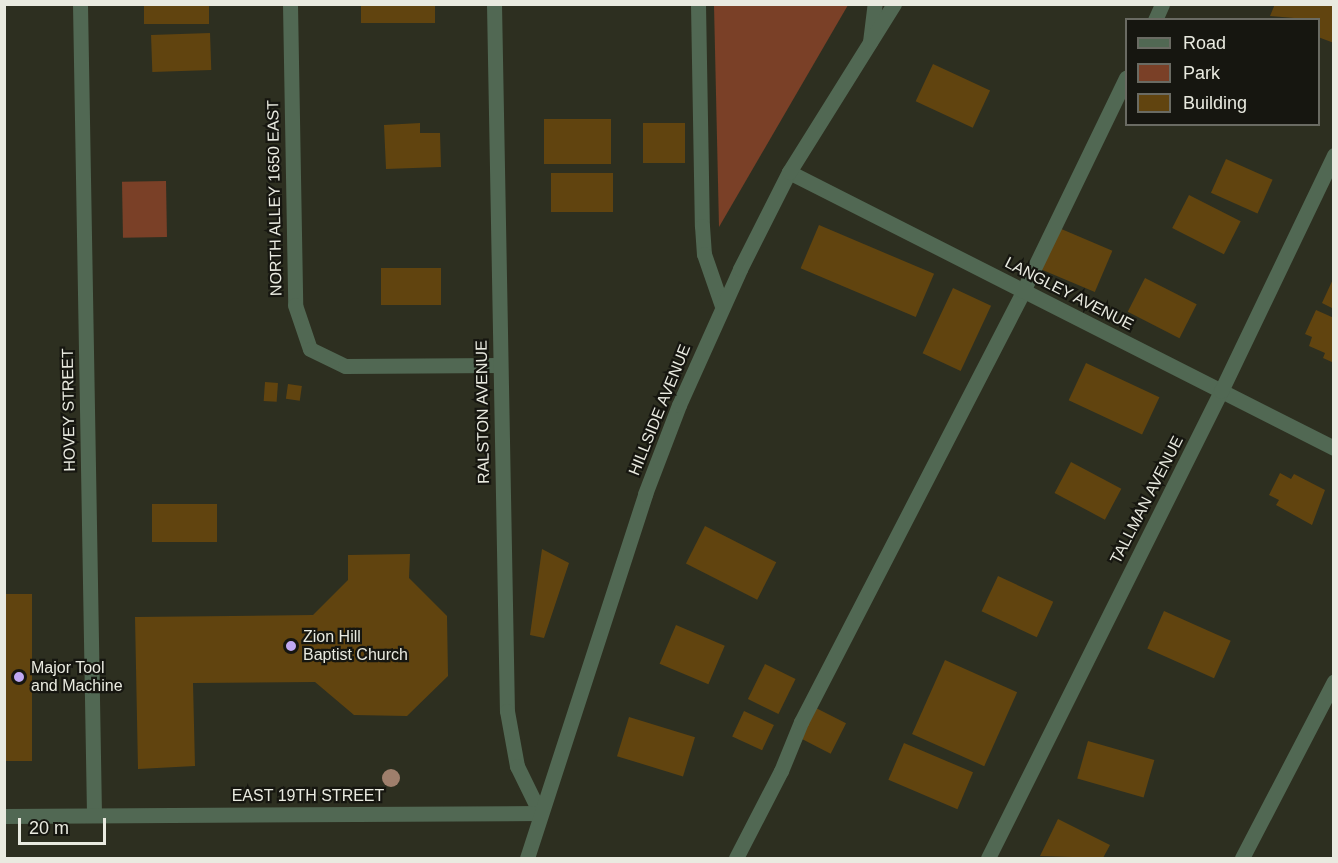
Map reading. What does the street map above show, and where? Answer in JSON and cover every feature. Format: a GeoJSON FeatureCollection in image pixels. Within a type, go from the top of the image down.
{"type":"FeatureCollection","features":[{"type":"Feature","properties":{"kind":"street","name":"HOVEY STREET"},"geometry":{"type":"LineString","coordinates":[[80,4],[94,816]]}},
{"type":"Feature","properties":{"kind":"street","name":"NORTH ALLEY 1650 EAST"},"geometry":{"type":"LineString","coordinates":[[290,4],[295,305],[310,348],[345,366],[500,365]]}},
{"type":"Feature","properties":{"kind":"street","name":"RALSTON AVENUE"},"geometry":{"type":"LineString","coordinates":[[494,4],[508,722],[520,777],[540,813]]}},
{"type":"Feature","properties":{"kind":"street"},"geometry":{"type":"LineString","coordinates":[[698,4],[704,254],[722,306]]}},
{"type":"Feature","properties":{"kind":"street"},"geometry":{"type":"LineString","coordinates":[[870,42],[875,4]]}},
{"type":"Feature","properties":{"kind":"street","name":"HILLSIDE AVENUE"},"geometry":{"type":"LineString","coordinates":[[527,858],[645,494],[722,306],[789,172],[894,4]]}},
{"type":"Feature","properties":{"kind":"street"},"geometry":{"type":"LineString","coordinates":[[1156,18],[1162,4]]}},
{"type":"Feature","properties":{"kind":"street"},"geometry":{"type":"LineString","coordinates":[[736,858],[781,771],[801,722],[1023,291],[1125,80]]}},
{"type":"Feature","properties":{"kind":"street","name":"TALLMAN AVENUE"},"geometry":{"type":"LineString","coordinates":[[988,858],[1221,391],[1334,155]]}},
{"type":"Feature","properties":{"kind":"street","name":"LANGLEY AVENUE"},"geometry":{"type":"LineString","coordinates":[[789,172],[1334,448]]}},
{"type":"Feature","properties":{"kind":"street"},"geometry":{"type":"LineString","coordinates":[[1242,858],[1334,681]]}},
{"type":"Feature","properties":{"kind":"street","name":"EAST 19TH STREET"},"geometry":{"type":"LineString","coordinates":[[4,816],[540,813]]}},
{"type":"Feature","properties":{"kind":"green space"},"geometry":{"type":"Polygon","coordinates":[[[714,5],[848,5],[719,227],[714,5]]]}},
{"type":"Feature","properties":{"kind":"green space"},"geometry":{"type":"Polygon","coordinates":[[[166,181],[167,237],[123,238],[122,182],[166,181]]]}},
{"type":"Feature","properties":{"kind":"building"},"geometry":{"type":"Polygon","coordinates":[[[144,4],[209,4],[209,24],[144,24],[144,4]]]}},
{"type":"Feature","properties":{"kind":"building"},"geometry":{"type":"Polygon","coordinates":[[[361,4],[435,4],[435,23],[361,23],[361,4]]]}},
{"type":"Feature","properties":{"kind":"building"},"geometry":{"type":"Polygon","coordinates":[[[1275,4],[1334,4],[1334,43],[1320,38],[1320,18],[1270,16],[1275,4]]]}},
{"type":"Feature","properties":{"kind":"building"},"geometry":{"type":"Polygon","coordinates":[[[210,33],[211,70],[152,72],[151,35],[210,33]]]}},
{"type":"Feature","properties":{"kind":"building"},"geometry":{"type":"Polygon","coordinates":[[[933,64],[990,91],[973,128],[916,101],[933,64]]]}},
{"type":"Feature","properties":{"kind":"building"},"geometry":{"type":"Polygon","coordinates":[[[544,119],[611,119],[611,164],[544,164],[544,119]]]}},
{"type":"Feature","properties":{"kind":"building"},"geometry":{"type":"Polygon","coordinates":[[[420,123],[420,133],[440,133],[441,167],[386,169],[384,125],[420,123]]]}},
{"type":"Feature","properties":{"kind":"building"},"geometry":{"type":"Polygon","coordinates":[[[643,123],[685,123],[685,163],[643,163],[643,123]]]}},
{"type":"Feature","properties":{"kind":"building"},"geometry":{"type":"Polygon","coordinates":[[[1226,159],[1273,180],[1258,214],[1211,193],[1226,159]]]}},
{"type":"Feature","properties":{"kind":"building"},"geometry":{"type":"Polygon","coordinates":[[[551,173],[613,173],[613,212],[551,212],[551,173]]]}},
{"type":"Feature","properties":{"kind":"building"},"geometry":{"type":"Polygon","coordinates":[[[1189,195],[1241,221],[1224,254],[1172,228],[1189,195]]]}},
{"type":"Feature","properties":{"kind":"building"},"geometry":{"type":"Polygon","coordinates":[[[819,225],[934,274],[916,317],[801,268],[819,225]]]}},
{"type":"Feature","properties":{"kind":"building"},"geometry":{"type":"Polygon","coordinates":[[[1059,228],[1112,251],[1095,292],[1041,269],[1059,228]]]}},
{"type":"Feature","properties":{"kind":"building"},"geometry":{"type":"Polygon","coordinates":[[[381,268],[441,268],[441,305],[381,305],[381,268]]]}},
{"type":"Feature","properties":{"kind":"building"},"geometry":{"type":"Polygon","coordinates":[[[1334,277],[1334,309],[1322,303],[1334,277]]]}},
{"type":"Feature","properties":{"kind":"building"},"geometry":{"type":"Polygon","coordinates":[[[1145,278],[1197,304],[1179,338],[1128,312],[1145,278]]]}},
{"type":"Feature","properties":{"kind":"building"},"geometry":{"type":"Polygon","coordinates":[[[953,288],[991,306],[961,371],[923,353],[953,288]]]}},
{"type":"Feature","properties":{"kind":"building"},"geometry":{"type":"Polygon","coordinates":[[[1316,310],[1334,318],[1334,363],[1323,358],[1325,353],[1309,346],[1312,337],[1305,334],[1316,310]]]}},
{"type":"Feature","properties":{"kind":"building"},"geometry":{"type":"Polygon","coordinates":[[[1086,363],[1159,397],[1142,434],[1069,400],[1086,363]]]}},
{"type":"Feature","properties":{"kind":"building"},"geometry":{"type":"Polygon","coordinates":[[[265,382],[278,383],[277,402],[264,401],[265,382]]]}},
{"type":"Feature","properties":{"kind":"building"},"geometry":{"type":"Polygon","coordinates":[[[288,384],[302,386],[300,401],[286,399],[288,384]]]}},
{"type":"Feature","properties":{"kind":"building"},"geometry":{"type":"Polygon","coordinates":[[[1071,462],[1121,489],[1105,520],[1055,493],[1071,462]]]}},
{"type":"Feature","properties":{"kind":"building"},"geometry":{"type":"Polygon","coordinates":[[[1280,473],[1291,479],[1294,474],[1325,490],[1312,525],[1276,505],[1279,500],[1269,495],[1280,473]]]}},
{"type":"Feature","properties":{"kind":"building"},"geometry":{"type":"Polygon","coordinates":[[[152,504],[217,504],[217,542],[152,542],[152,504]]]}},
{"type":"Feature","properties":{"kind":"building"},"geometry":{"type":"Polygon","coordinates":[[[705,526],[776,562],[757,600],[686,563],[705,526]]]}},
{"type":"Feature","properties":{"kind":"building"},"geometry":{"type":"Polygon","coordinates":[[[542,549],[569,563],[544,638],[530,635],[542,549]]]}},
{"type":"Feature","properties":{"kind":"building","name":"Zion Hill Baptist Church"},"geometry":{"type":"Polygon","coordinates":[[[410,554],[409,578],[447,616],[448,676],[407,716],[354,715],[315,682],[193,683],[195,766],[138,769],[135,617],[313,615],[348,580],[348,555],[410,554]]]}},
{"type":"Feature","properties":{"kind":"building"},"geometry":{"type":"Polygon","coordinates":[[[998,576],[1053,602],[1037,637],[982,611],[998,576]]]}},
{"type":"Feature","properties":{"kind":"building","name":"Major Tool and Machine"},"geometry":{"type":"Polygon","coordinates":[[[4,594],[32,594],[32,761],[4,761],[4,594]]]}},
{"type":"Feature","properties":{"kind":"building"},"geometry":{"type":"Polygon","coordinates":[[[1164,611],[1231,641],[1214,678],[1147,648],[1164,611]]]}},
{"type":"Feature","properties":{"kind":"building"},"geometry":{"type":"Polygon","coordinates":[[[676,625],[725,646],[708,684],[660,664],[676,625]]]}},
{"type":"Feature","properties":{"kind":"building"},"geometry":{"type":"Polygon","coordinates":[[[945,660],[1017,692],[984,766],[912,734],[945,660]]]}},
{"type":"Feature","properties":{"kind":"building"},"geometry":{"type":"Polygon","coordinates":[[[765,664],[796,679],[778,714],[748,699],[765,664]]]}},
{"type":"Feature","properties":{"kind":"building"},"geometry":{"type":"Polygon","coordinates":[[[814,707],[846,723],[831,754],[799,737],[814,707]]]}},
{"type":"Feature","properties":{"kind":"building"},"geometry":{"type":"Polygon","coordinates":[[[744,711],[774,725],[762,750],[732,736],[744,711]]]}},
{"type":"Feature","properties":{"kind":"building"},"geometry":{"type":"Polygon","coordinates":[[[629,717],[695,737],[683,776],[617,756],[629,717]]]}},
{"type":"Feature","properties":{"kind":"building"},"geometry":{"type":"Polygon","coordinates":[[[1088,741],[1154,760],[1144,798],[1077,778],[1088,741]]]}},
{"type":"Feature","properties":{"kind":"building"},"geometry":{"type":"Polygon","coordinates":[[[904,743],[973,772],[957,809],[888,780],[904,743]]]}},
{"type":"Feature","properties":{"kind":"building"},"geometry":{"type":"Polygon","coordinates":[[[1058,819],[1110,845],[1103,858],[1040,856],[1058,819]]]}},
{"type":"Feature","properties":{"kind":"place","name":"Zion Hill Baptist Church"},"geometry":{"type":"Point","coordinates":[291,646]}},
{"type":"Feature","properties":{"kind":"place","name":"Major Tool and Machine"},"geometry":{"type":"Point","coordinates":[19,677]}}]}
